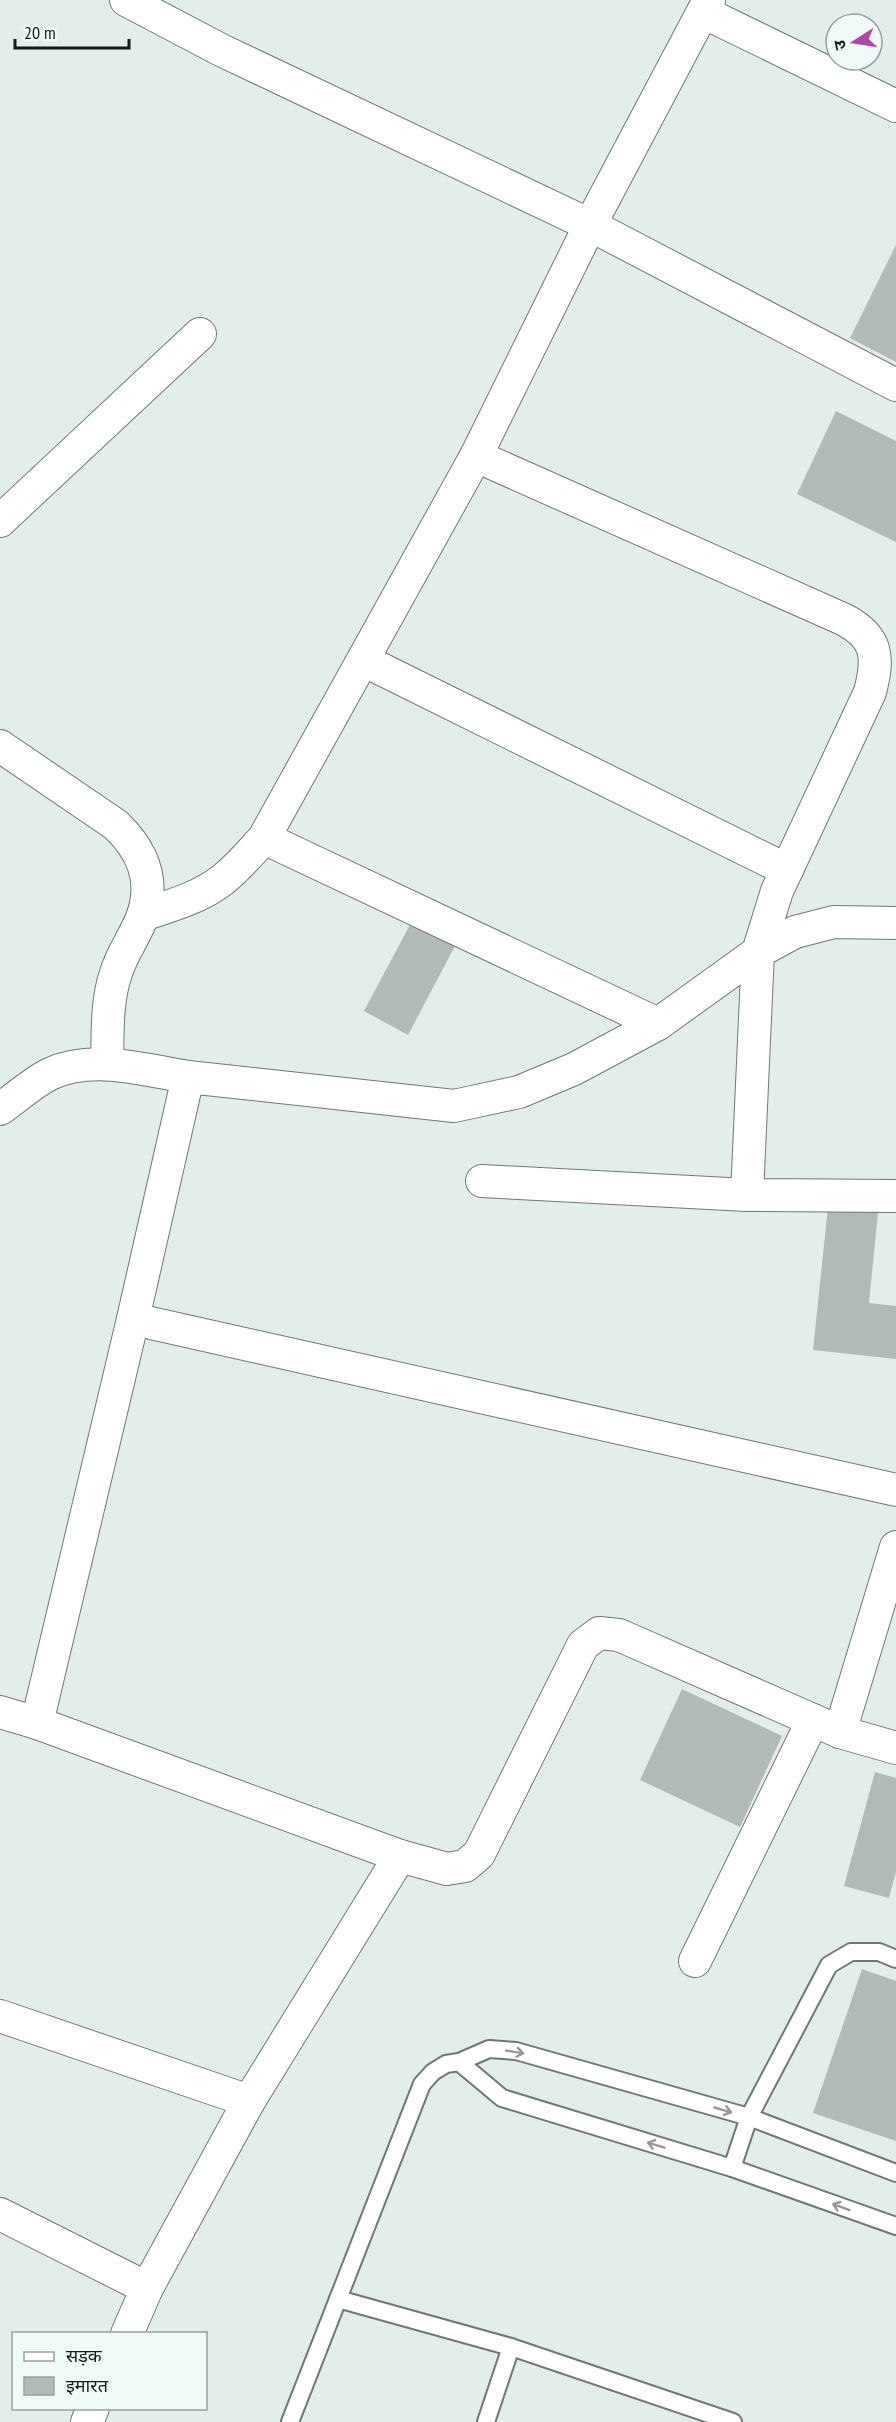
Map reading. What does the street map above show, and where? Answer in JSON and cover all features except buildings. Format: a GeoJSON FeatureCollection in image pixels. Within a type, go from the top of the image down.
{"type":"FeatureCollection","features":[{"type":"Feature","properties":{"kind":"street"},"geometry":{"type":"LineString","coordinates":[[126,0],[221,50],[590,225],[896,385]]}},
{"type":"Feature","properties":{"kind":"street"},"geometry":{"type":"LineString","coordinates":[[143,915],[196,896],[219,883],[264,838],[476,456],[590,225],[706,6],[896,106]]}},
{"type":"Feature","properties":{"kind":"street"},"geometry":{"type":"LineString","coordinates":[[0,521],[200,334]]}},
{"type":"Feature","properties":{"kind":"street"},"geometry":{"type":"LineString","coordinates":[[476,456],[845,620],[861,629],[872,643],[876,668],[870,692],[777,891],[758,952],[747,1195]]}},
{"type":"Feature","properties":{"kind":"street"},"geometry":{"type":"LineString","coordinates":[[363,660],[787,870]]}},
{"type":"Feature","properties":{"kind":"street"},"geometry":{"type":"LineString","coordinates":[[0,746],[116,825],[132,840],[145,862],[149,889],[143,915],[116,971],[110,993],[107,1064]]}},
{"type":"Feature","properties":{"kind":"street"},"geometry":{"type":"LineString","coordinates":[[264,838],[658,1024]]}},
{"type":"Feature","properties":{"kind":"street"},"geometry":{"type":"LineString","coordinates":[[4,1099],[50,1074],[79,1066],[107,1064],[188,1077],[454,1106],[519,1092],[574,1069],[658,1024],[758,952],[795,932],[834,922],[896,923]]}},
{"type":"Feature","properties":{"kind":"street"},"geometry":{"type":"LineString","coordinates":[[37,1723],[188,1077]]}},
{"type":"Feature","properties":{"kind":"street"},"geometry":{"type":"LineString","coordinates":[[482,1181],[747,1195],[896,1196]]}},
{"type":"Feature","properties":{"kind":"street"},"geometry":{"type":"LineString","coordinates":[[133,1319],[896,1490]]}},
{"type":"Feature","properties":{"kind":"street"},"geometry":{"type":"LineString","coordinates":[[695,1961],[827,1726],[896,1547]]}},
{"type":"Feature","properties":{"kind":"street"},"geometry":{"type":"LineString","coordinates":[[0,1712],[37,1723],[400,1856],[447,1869],[465,1866],[479,1854],[583,1645],[599,1633],[619,1635],[827,1726],[896,1748]]}},
{"type":"Feature","properties":{"kind":"street"},"geometry":{"type":"LineString","coordinates":[[128,2332],[147,2288],[249,2101],[400,1856]]}},
{"type":"Feature","properties":{"kind":"street"},"geometry":{"type":"LineString","coordinates":[[0,2016],[249,2101]]}},
{"type":"Feature","properties":{"kind":"street"},"geometry":{"type":"LineString","coordinates":[[0,2214],[147,2288]]}},
{"type":"Feature","properties":{"kind":"lane"},"geometry":{"type":"LineString","coordinates":[[732,2168],[749,2117],[829,1965],[850,1952],[879,1952],[896,1959]]}},
{"type":"Feature","properties":{"kind":"lane"},"geometry":{"type":"LineString","coordinates":[[290,2422],[391,2158],[422,2084],[433,2072],[446,2064],[459,2062],[489,2049],[516,2051],[749,2117],[896,2173]]}},
{"type":"Feature","properties":{"kind":"lane"},"geometry":{"type":"LineString","coordinates":[[459,2062],[502,2098],[732,2168],[896,2226]]}},
{"type":"Feature","properties":{"kind":"lane"},"geometry":{"type":"LineString","coordinates":[[338,2299],[511,2347],[733,2422]]}},
{"type":"Feature","properties":{"kind":"lane"},"geometry":{"type":"LineString","coordinates":[[486,2422],[511,2347]]}}]}
